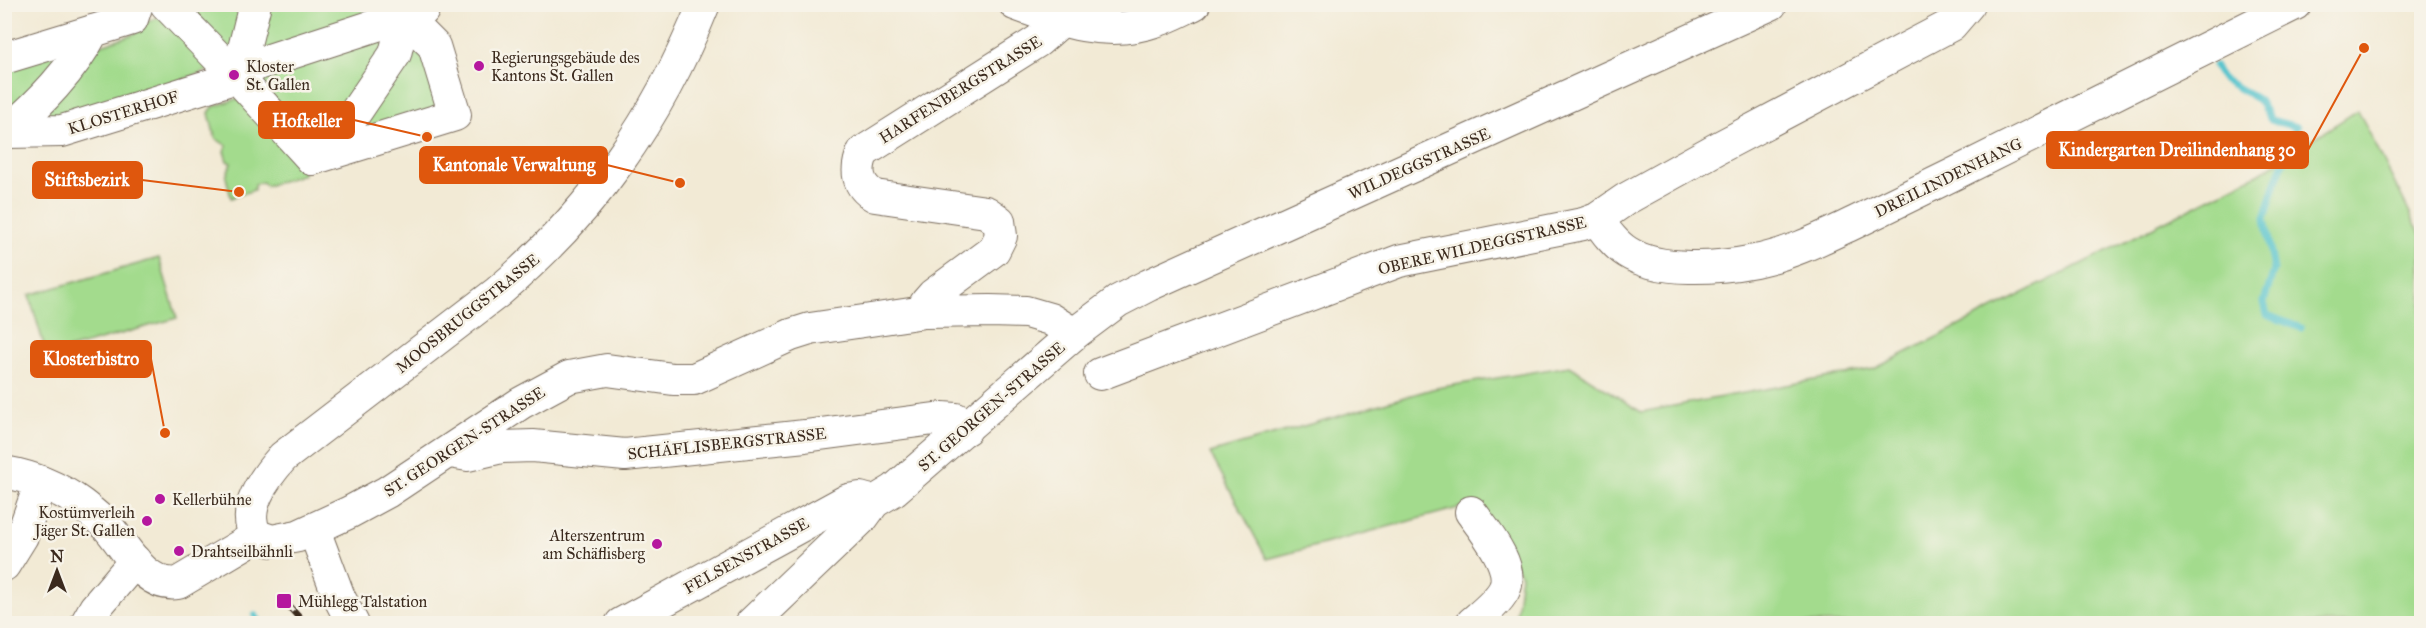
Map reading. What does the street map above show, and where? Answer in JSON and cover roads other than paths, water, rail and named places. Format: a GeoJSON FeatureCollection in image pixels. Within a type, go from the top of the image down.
{"type":"FeatureCollection","features":[{"type":"Feature","properties":{"kind":"street"},"geometry":{"type":"LineString","coordinates":[[4,58],[132,19],[137,4]]}},
{"type":"Feature","properties":{"kind":"street"},"geometry":{"type":"LineString","coordinates":[[166,4],[312,159]]}},
{"type":"Feature","properties":{"kind":"street"},"geometry":{"type":"LineString","coordinates":[[237,77],[255,4]]}},
{"type":"Feature","properties":{"kind":"street","name":"MOOSBRUGGSTRASSE"},"geometry":{"type":"LineString","coordinates":[[258,536],[251,517],[256,495],[265,479],[283,457],[498,292],[529,266],[587,206],[613,173],[657,105],[673,75],[704,4]]}},
{"type":"Feature","properties":{"kind":"street","name":"HARFENBERGSTRASSE"},"geometry":{"type":"LineString","coordinates":[[1015,4],[1067,13]]}},
{"type":"Feature","properties":{"kind":"street"},"geometry":{"type":"LineString","coordinates":[[1067,13],[1086,27],[1138,26],[1194,4]]}},
{"type":"Feature","properties":{"kind":"street","name":"WILDEGGSTRASSE"},"geometry":{"type":"LineString","coordinates":[[1074,334],[1112,305],[1149,285],[1771,4]]}},
{"type":"Feature","properties":{"kind":"street","name":"OBERE WILDEGGSTRASSE"},"geometry":{"type":"LineString","coordinates":[[1100,374],[1399,261],[1568,228],[1597,219],[1626,199],[1719,148],[1951,25],[1969,4]]}},
{"type":"Feature","properties":{"kind":"street","name":"DREILINDENHANG"},"geometry":{"type":"LineString","coordinates":[[1597,219],[1607,234],[1626,252],[1663,265],[1727,266],[1782,254],[1810,244],[1926,188],[2295,4]]}},
{"type":"Feature","properties":{"kind":"street"},"geometry":{"type":"LineString","coordinates":[[312,159],[338,138],[395,54],[406,9]]}},
{"type":"Feature","properties":{"kind":"street"},"geometry":{"type":"LineString","coordinates":[[312,159],[455,115],[434,46],[406,9]]}},
{"type":"Feature","properties":{"kind":"street","name":"KLOSTERHOF"},"geometry":{"type":"LineString","coordinates":[[6,134],[62,131],[237,77],[256,64],[406,9]]}},
{"type":"Feature","properties":{"kind":"street","name":"HARFENBERGSTRASSE"},"geometry":{"type":"LineString","coordinates":[[924,312],[926,303],[933,295],[999,243],[1001,236],[999,221],[986,212],[875,196],[866,191],[860,182],[859,162],[863,152],[1038,41],[1067,13]]}},
{"type":"Feature","properties":{"kind":"street"},"geometry":{"type":"LineString","coordinates":[[6,134],[37,106],[74,63],[93,31]]}},
{"type":"Feature","properties":{"kind":"street","name":"ST. GEORGEN-STRASSE"},"geometry":{"type":"LineString","coordinates":[[258,536],[273,541],[314,530],[387,492],[521,403],[569,377],[607,370],[673,379],[694,379],[791,335],[810,329],[924,312],[957,310],[1026,312],[1050,319],[1074,334],[894,490],[874,502],[863,517],[751,624]]}},
{"type":"Feature","properties":{"kind":"street","name":"SCHÄFLISBERGSTRASSE"},"geometry":{"type":"LineString","coordinates":[[449,452],[468,455],[502,447],[533,446],[624,455],[805,436],[942,418],[956,419],[966,429]]}},
{"type":"Feature","properties":{"kind":"street"},"geometry":{"type":"LineString","coordinates":[[4,472],[49,484],[80,504],[106,525],[135,561],[156,581],[167,585],[178,583],[258,536]]}},
{"type":"Feature","properties":{"kind":"street"},"geometry":{"type":"LineString","coordinates":[[4,565],[22,536],[41,482]]}},
{"type":"Feature","properties":{"kind":"street","name":"FELSENSTRASSE"},"geometry":{"type":"LineString","coordinates":[[621,624],[848,500],[860,498],[874,502]]}},
{"type":"Feature","properties":{"kind":"street"},"geometry":{"type":"LineString","coordinates":[[1471,512],[1501,556],[1507,578],[1501,595],[1471,624]]}},
{"type":"Feature","properties":{"kind":"street"},"geometry":{"type":"LineString","coordinates":[[314,530],[339,597],[352,624]]}},
{"type":"Feature","properties":{"kind":"street"},"geometry":{"type":"LineString","coordinates":[[86,624],[95,608],[135,561]]}},
{"type":"Feature","properties":{"kind":"waterway"},"geometry":{"type":"LineString","coordinates":[[2215,66],[2221,78],[2259,100],[2271,120],[2297,127],[2265,218],[2274,270],[2264,302],[2267,315],[2301,328]]}},
{"type":"Feature","properties":{"kind":"waterway"},"geometry":{"type":"LineString","coordinates":[[255,616],[262,624]]}},
{"type":"Feature","properties":{"kind":"railway"},"geometry":{"type":"LineString","coordinates":[[284,601],[305,624]]}},
{"type":"Feature","properties":{"kind":"place","name":"Kindergarten Dreilindenhang 30"},"geometry":{"type":"Point","coordinates":[2364,48]}},
{"type":"Feature","properties":{"kind":"place","name":"Regierungsgebäude des Kantons St. Gallen"},"geometry":{"type":"Point","coordinates":[479,66]}},
{"type":"Feature","properties":{"kind":"place","name":"Kloster St. Gallen"},"geometry":{"type":"Point","coordinates":[234,75]}},
{"type":"Feature","properties":{"kind":"place","name":"Hofkeller"},"geometry":{"type":"Point","coordinates":[427,137]}},
{"type":"Feature","properties":{"kind":"place","name":"Kantonale Verwaltung"},"geometry":{"type":"Point","coordinates":[680,183]}},
{"type":"Feature","properties":{"kind":"place","name":"Stiftsbezirk"},"geometry":{"type":"Point","coordinates":[239,192]}},
{"type":"Feature","properties":{"kind":"place","name":"Klosterbistro"},"geometry":{"type":"Point","coordinates":[165,433]}},
{"type":"Feature","properties":{"kind":"place","name":"Kellerbühne"},"geometry":{"type":"Point","coordinates":[160,499]}},
{"type":"Feature","properties":{"kind":"place","name":"Kostümverleih Jäger St. Gallen"},"geometry":{"type":"Point","coordinates":[147,521]}},
{"type":"Feature","properties":{"kind":"place","name":"Alterszentrum am Schäflisberg"},"geometry":{"type":"Point","coordinates":[657,544]}},
{"type":"Feature","properties":{"kind":"place","name":"Drahtseilbähnli"},"geometry":{"type":"Point","coordinates":[179,551]}},
{"type":"Feature","properties":{"kind":"place","name":"Mühlegg Talstation"},"geometry":{"type":"Point","coordinates":[284,601]}}]}
